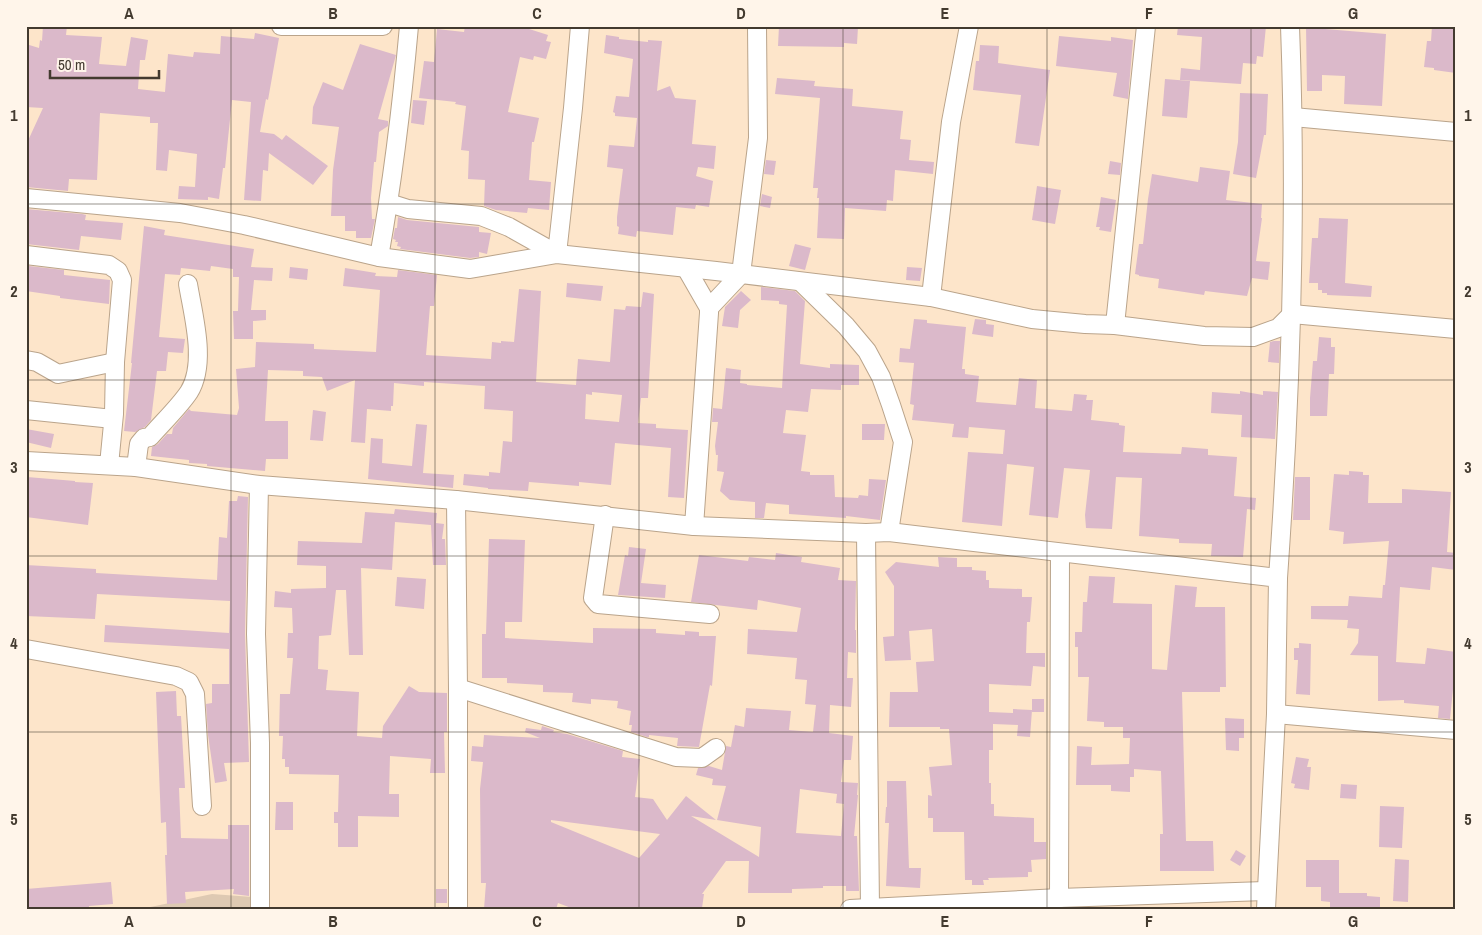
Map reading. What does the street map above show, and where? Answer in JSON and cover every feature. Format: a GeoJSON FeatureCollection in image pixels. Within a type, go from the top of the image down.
{"type":"FeatureCollection","features":[{"type":"Feature","properties":{"kind":"street"},"geometry":{"type":"LineString","coordinates":[[281,26],[383,26]]}},
{"type":"Feature","properties":{"kind":"street"},"geometry":{"type":"LineString","coordinates":[[379,257],[401,119],[409,26]]}},
{"type":"Feature","properties":{"kind":"street"},"geometry":{"type":"LineString","coordinates":[[557,254],[574,108],[580,26]]}},
{"type":"Feature","properties":{"kind":"street"},"geometry":{"type":"LineString","coordinates":[[709,308],[741,274],[758,138],[758,26]]}},
{"type":"Feature","properties":{"kind":"street"},"geometry":{"type":"LineString","coordinates":[[931,297],[952,122],[969,26]]}},
{"type":"Feature","properties":{"kind":"street"},"geometry":{"type":"LineString","coordinates":[[1115,325],[1146,26]]}},
{"type":"Feature","properties":{"kind":"street"},"geometry":{"type":"LineString","coordinates":[[1266,909],[1276,714],[1278,578],[1286,457],[1292,314],[1294,117],[1290,26]]}},
{"type":"Feature","properties":{"kind":"street"},"geometry":{"type":"LineString","coordinates":[[1294,117],[1456,132]]}},
{"type":"Feature","properties":{"kind":"street"},"geometry":{"type":"LineString","coordinates":[[26,198],[180,213],[244,224],[379,257],[470,269],[557,254],[931,297],[1032,319],[1115,325],[1204,336],[1253,337],[1278,328],[1292,314]]}},
{"type":"Feature","properties":{"kind":"street"},"geometry":{"type":"LineString","coordinates":[[389,203],[408,209],[480,216],[509,227],[557,254]]}},
{"type":"Feature","properties":{"kind":"street"},"geometry":{"type":"LineString","coordinates":[[26,255],[109,265],[118,271],[122,280],[114,362],[113,419],[108,465]]}},
{"type":"Feature","properties":{"kind":"street"},"geometry":{"type":"LineString","coordinates":[[686,268],[709,308],[694,526]]}},
{"type":"Feature","properties":{"kind":"street"},"geometry":{"type":"LineString","coordinates":[[801,282],[846,326],[867,350],[881,377],[891,405],[903,442],[889,532]]}},
{"type":"Feature","properties":{"kind":"street"},"geometry":{"type":"LineString","coordinates":[[136,467],[139,444],[144,438],[150,437],[189,392],[193,382],[198,346],[188,284]]}},
{"type":"Feature","properties":{"kind":"street"},"geometry":{"type":"LineString","coordinates":[[1292,314],[1456,329]]}},
{"type":"Feature","properties":{"kind":"street"},"geometry":{"type":"LineString","coordinates":[[26,360],[37,362],[58,374],[114,362]]}},
{"type":"Feature","properties":{"kind":"street"},"geometry":{"type":"LineString","coordinates":[[26,410],[113,419]]}},
{"type":"Feature","properties":{"kind":"street"},"geometry":{"type":"LineString","coordinates":[[26,461],[136,467],[260,485],[456,500],[694,526],[866,533],[889,532],[1278,578]]}},
{"type":"Feature","properties":{"kind":"street"},"geometry":{"type":"LineString","coordinates":[[260,485],[256,634],[260,743],[260,909]]}},
{"type":"Feature","properties":{"kind":"street"},"geometry":{"type":"LineString","coordinates":[[456,500],[458,909]]}},
{"type":"Feature","properties":{"kind":"street"},"geometry":{"type":"LineString","coordinates":[[605,515],[593,598],[598,604],[710,614]]}},
{"type":"Feature","properties":{"kind":"street"},"geometry":{"type":"LineString","coordinates":[[866,533],[870,908]]}},
{"type":"Feature","properties":{"kind":"street"},"geometry":{"type":"LineString","coordinates":[[1059,898],[1060,553]]}},
{"type":"Feature","properties":{"kind":"street"},"geometry":{"type":"LineString","coordinates":[[26,649],[176,676],[189,682],[195,694],[202,806]]}},
{"type":"Feature","properties":{"kind":"street"},"geometry":{"type":"LineString","coordinates":[[458,688],[676,757],[702,758],[716,748]]}},
{"type":"Feature","properties":{"kind":"street"},"geometry":{"type":"LineString","coordinates":[[1276,714],[1456,730]]}},
{"type":"Feature","properties":{"kind":"street"},"geometry":{"type":"LineString","coordinates":[[850,909],[1059,898],[1266,891]]}},
{"type":"Feature","properties":{"kind":"shaded area"},"geometry":{"type":"Polygon","coordinates":[[[212,894],[267,898],[267,909],[141,909],[212,894]]]}},
{"type":"Feature","properties":{"kind":"building"},"geometry":{"type":"Polygon","coordinates":[[[43,26],[67,26],[66,35],[102,37],[99,64],[126,66],[131,37],[148,40],[145,60],[140,60],[138,89],[165,92],[168,54],[193,57],[194,52],[220,54],[221,36],[254,39],[255,33],[279,38],[268,100],[266,99],[260,132],[274,134],[282,140],[286,135],[328,166],[313,185],[269,153],[268,171],[263,170],[261,201],[244,200],[251,102],[232,100],[225,168],[223,168],[219,199],[208,197],[208,200],[178,199],[179,186],[195,187],[197,154],[169,150],[167,171],[156,170],[158,123],[150,123],[150,117],[100,113],[97,180],[69,179],[68,191],[26,187],[26,145],[43,108],[26,107],[26,44],[39,48],[40,40],[42,41],[43,26]]]}},
{"type":"Feature","properties":{"kind":"building"},"geometry":{"type":"Polygon","coordinates":[[[465,26],[526,26],[526,28],[548,35],[546,41],[551,42],[546,59],[534,56],[533,60],[520,57],[508,112],[539,118],[534,142],[532,142],[529,180],[551,182],[549,210],[528,208],[527,213],[496,210],[484,206],[485,180],[468,179],[469,151],[461,150],[466,106],[455,104],[456,102],[419,98],[424,61],[434,62],[437,29],[464,32],[465,26]]]}},
{"type":"Feature","properties":{"kind":"building"},"geometry":{"type":"Polygon","coordinates":[[[779,26],[858,27],[857,44],[844,43],[844,47],[778,46],[779,26]]]}},
{"type":"Feature","properties":{"kind":"building"},"geometry":{"type":"Polygon","coordinates":[[[1178,26],[1266,26],[1263,57],[1257,56],[1256,64],[1243,63],[1241,84],[1180,80],[1181,68],[1200,70],[1202,37],[1177,35],[1178,26]]]}},
{"type":"Feature","properties":{"kind":"building"},"geometry":{"type":"Polygon","coordinates":[[[1306,26],[1325,26],[1325,29],[1386,34],[1382,106],[1344,104],[1345,76],[1322,75],[1322,91],[1307,91],[1306,26]]]}},
{"type":"Feature","properties":{"kind":"building"},"geometry":{"type":"Polygon","coordinates":[[[1432,26],[1456,26],[1456,73],[1424,67],[1427,41],[1431,41],[1432,26]]]}},
{"type":"Feature","properties":{"kind":"building"},"geometry":{"type":"Polygon","coordinates":[[[606,35],[619,37],[619,39],[648,42],[648,40],[662,41],[657,91],[670,86],[675,98],[696,100],[692,144],[716,146],[714,169],[698,167],[696,176],[713,181],[709,207],[696,205],[695,209],[676,207],[673,235],[637,231],[636,237],[618,234],[617,217],[623,169],[607,167],[609,145],[634,147],[637,118],[615,116],[613,112],[616,96],[629,97],[633,59],[604,53],[606,35]]]}},
{"type":"Feature","properties":{"kind":"building"},"geometry":{"type":"Polygon","coordinates":[[[1059,36],[1111,41],[1111,37],[1133,40],[1128,99],[1113,96],[1117,73],[1056,66],[1059,36]]]}},
{"type":"Feature","properties":{"kind":"building"},"geometry":{"type":"Polygon","coordinates":[[[360,44],[396,55],[378,119],[388,121],[388,126],[379,132],[376,162],[374,162],[371,198],[372,219],[375,219],[371,238],[356,238],[356,231],[345,231],[345,216],[331,216],[333,170],[339,127],[312,124],[313,107],[323,82],[343,90],[360,44]]]}},
{"type":"Feature","properties":{"kind":"building"},"geometry":{"type":"Polygon","coordinates":[[[980,45],[999,46],[998,63],[1050,70],[1039,146],[1015,143],[1021,95],[973,90],[980,45]]]}},
{"type":"Feature","properties":{"kind":"building"},"geometry":{"type":"Polygon","coordinates":[[[777,78],[815,81],[814,86],[853,89],[852,106],[903,111],[900,139],[911,140],[909,160],[934,162],[933,174],[895,170],[893,201],[887,200],[886,211],[845,208],[844,239],[817,238],[819,198],[817,198],[818,188],[813,188],[820,98],[775,94],[777,78]]]}},
{"type":"Feature","properties":{"kind":"building"},"geometry":{"type":"Polygon","coordinates":[[[1165,79],[1190,81],[1187,118],[1162,116],[1165,79]]]}},
{"type":"Feature","properties":{"kind":"building"},"geometry":{"type":"Polygon","coordinates":[[[1240,93],[1268,94],[1266,135],[1264,135],[1256,178],[1233,174],[1238,142],[1240,93]]]}},
{"type":"Feature","properties":{"kind":"building"},"geometry":{"type":"Polygon","coordinates":[[[413,100],[427,101],[424,125],[411,123],[413,100]]]}},
{"type":"Feature","properties":{"kind":"building"},"geometry":{"type":"Polygon","coordinates":[[[766,160],[776,161],[774,175],[764,174],[766,160]]]}},
{"type":"Feature","properties":{"kind":"building"},"geometry":{"type":"Polygon","coordinates":[[[1110,161],[1121,163],[1120,175],[1108,174],[1110,161]]]}},
{"type":"Feature","properties":{"kind":"building"},"geometry":{"type":"Polygon","coordinates":[[[1200,167],[1230,171],[1226,200],[1262,204],[1256,261],[1270,262],[1268,280],[1252,278],[1247,296],[1205,291],[1204,295],[1158,288],[1159,279],[1135,274],[1139,244],[1143,244],[1152,174],[1198,182],[1200,167]]]}},
{"type":"Feature","properties":{"kind":"building"},"geometry":{"type":"Polygon","coordinates":[[[1037,186],[1061,190],[1055,224],[1032,220],[1037,186]]]}},
{"type":"Feature","properties":{"kind":"building"},"geometry":{"type":"Polygon","coordinates":[[[762,194],[772,197],[770,208],[760,206],[762,194]]]}},
{"type":"Feature","properties":{"kind":"building"},"geometry":{"type":"Polygon","coordinates":[[[1101,197],[1116,200],[1111,232],[1099,230],[1100,227],[1096,227],[1101,197]]]}},
{"type":"Feature","properties":{"kind":"building"},"geometry":{"type":"Polygon","coordinates":[[[26,209],[82,214],[86,215],[85,220],[123,223],[121,240],[81,236],[79,250],[26,244],[26,209]]]}},
{"type":"Feature","properties":{"kind":"building"},"geometry":{"type":"Polygon","coordinates":[[[398,217],[407,220],[479,227],[479,232],[491,233],[487,254],[479,252],[479,257],[470,258],[400,249],[401,247],[397,246],[398,242],[395,242],[396,240],[393,239],[398,217]]]}},
{"type":"Feature","properties":{"kind":"building"},"geometry":{"type":"Polygon","coordinates":[[[1319,218],[1348,219],[1345,283],[1372,286],[1371,297],[1327,295],[1327,293],[1322,293],[1322,290],[1318,290],[1318,283],[1309,283],[1312,238],[1318,238],[1319,218]]]}},
{"type":"Feature","properties":{"kind":"building"},"geometry":{"type":"Polygon","coordinates":[[[144,226],[165,230],[164,235],[254,249],[251,267],[273,268],[272,281],[254,280],[251,310],[266,310],[266,320],[253,321],[253,339],[234,339],[233,311],[238,311],[239,277],[233,277],[233,269],[211,266],[210,271],[181,268],[180,275],[165,274],[159,337],[185,339],[183,353],[168,352],[166,371],[157,371],[151,420],[145,427],[135,432],[124,431],[144,226]]]}},
{"type":"Feature","properties":{"kind":"building"},"geometry":{"type":"Polygon","coordinates":[[[795,244],[811,248],[805,270],[789,266],[795,244]]]}},
{"type":"Feature","properties":{"kind":"building"},"geometry":{"type":"Polygon","coordinates":[[[29,266],[64,270],[64,275],[110,280],[109,304],[60,298],[60,296],[26,291],[26,268],[29,268],[29,266]]]}},
{"type":"Feature","properties":{"kind":"building"},"geometry":{"type":"Polygon","coordinates":[[[290,267],[308,269],[307,280],[289,278],[290,267]]]}},
{"type":"Feature","properties":{"kind":"building"},"geometry":{"type":"Polygon","coordinates":[[[907,267],[922,268],[920,281],[906,280],[907,267]]]}},
{"type":"Feature","properties":{"kind":"building"},"geometry":{"type":"Polygon","coordinates":[[[345,268],[376,273],[375,276],[397,277],[398,270],[437,275],[434,306],[430,306],[426,355],[491,359],[492,342],[514,342],[519,289],[541,291],[536,382],[576,385],[578,359],[610,362],[614,309],[625,310],[626,306],[641,307],[643,292],[654,294],[648,398],[641,398],[638,423],[656,424],[656,428],[688,430],[684,498],[668,497],[671,448],[615,443],[611,485],[579,482],[579,486],[529,482],[528,491],[488,489],[463,485],[464,474],[489,476],[489,472],[500,473],[503,441],[512,442],[513,411],[484,409],[485,386],[424,382],[424,386],[394,383],[391,411],[367,409],[365,443],[351,442],[355,380],[327,391],[322,377],[303,376],[303,371],[268,370],[265,421],[288,421],[288,459],[266,459],[265,471],[207,466],[207,464],[189,463],[189,460],[151,456],[152,447],[158,444],[167,434],[172,434],[173,428],[189,409],[191,411],[237,415],[239,408],[236,369],[255,367],[256,342],[314,344],[314,349],[376,352],[380,290],[343,286],[345,268]],[[592,392],[592,395],[586,394],[585,419],[619,422],[622,395],[592,392]]]}},
{"type":"Feature","properties":{"kind":"building"},"geometry":{"type":"Polygon","coordinates":[[[567,283],[603,286],[601,301],[566,297],[567,283]]]}},
{"type":"Feature","properties":{"kind":"building"},"geometry":{"type":"Polygon","coordinates":[[[761,287],[795,291],[805,301],[800,364],[830,368],[830,364],[859,365],[859,385],[841,385],[841,390],[811,389],[808,412],[786,410],[783,433],[806,435],[801,471],[810,472],[810,475],[834,475],[835,497],[858,498],[859,495],[868,496],[869,479],[886,480],[880,520],[846,516],[846,518],[789,514],[789,505],[766,503],[764,518],[755,518],[755,502],[730,500],[720,491],[724,472],[717,471],[718,455],[716,455],[715,446],[718,422],[712,422],[713,408],[722,409],[726,368],[741,370],[740,383],[782,388],[787,305],[779,304],[779,301],[761,300],[761,287]]]}},
{"type":"Feature","properties":{"kind":"building"},"geometry":{"type":"Polygon","coordinates":[[[741,291],[751,300],[740,310],[738,328],[722,326],[725,307],[741,291]]]}},
{"type":"Feature","properties":{"kind":"building"},"geometry":{"type":"Polygon","coordinates":[[[914,319],[927,320],[927,323],[966,327],[962,369],[965,369],[965,374],[979,376],[976,402],[1016,405],[1019,378],[1037,380],[1035,408],[1072,411],[1074,394],[1087,395],[1086,400],[1093,400],[1091,420],[1119,423],[1119,425],[1125,426],[1123,452],[1181,454],[1182,447],[1208,449],[1208,455],[1237,457],[1234,496],[1256,498],[1255,510],[1247,509],[1243,557],[1211,556],[1212,544],[1179,543],[1179,539],[1139,536],[1142,478],[1116,477],[1112,529],[1086,528],[1085,515],[1090,470],[1064,468],[1058,518],[1029,515],[1034,467],[1007,464],[1002,526],[962,522],[968,452],[1003,454],[1005,430],[969,427],[968,438],[952,437],[954,424],[912,420],[914,405],[910,404],[914,363],[899,362],[900,348],[910,349],[914,319]]]}},
{"type":"Feature","properties":{"kind":"building"},"geometry":{"type":"Polygon","coordinates":[[[975,319],[986,320],[986,324],[994,325],[993,337],[972,334],[975,319]]]}},
{"type":"Feature","properties":{"kind":"building"},"geometry":{"type":"Polygon","coordinates":[[[1319,337],[1331,338],[1331,347],[1335,347],[1334,374],[1329,374],[1327,416],[1310,416],[1313,361],[1317,361],[1319,337]]]}},
{"type":"Feature","properties":{"kind":"building"},"geometry":{"type":"Polygon","coordinates":[[[1280,341],[1279,363],[1268,362],[1270,342],[1280,341]]]}},
{"type":"Feature","properties":{"kind":"building"},"geometry":{"type":"Polygon","coordinates":[[[1240,391],[1263,395],[1263,391],[1278,392],[1275,439],[1241,437],[1242,415],[1211,413],[1212,392],[1240,394],[1240,391]]]}},
{"type":"Feature","properties":{"kind":"building"},"geometry":{"type":"Polygon","coordinates":[[[313,410],[326,412],[323,441],[310,440],[313,410]]]}},
{"type":"Feature","properties":{"kind":"building"},"geometry":{"type":"Polygon","coordinates":[[[416,424],[427,425],[423,473],[454,475],[453,488],[368,479],[371,438],[383,439],[382,463],[412,466],[416,424]]]}},
{"type":"Feature","properties":{"kind":"building"},"geometry":{"type":"Polygon","coordinates":[[[862,424],[885,424],[884,440],[862,440],[862,424]]]}},
{"type":"Feature","properties":{"kind":"building"},"geometry":{"type":"Polygon","coordinates":[[[26,429],[54,434],[51,448],[26,442],[26,429]]]}},
{"type":"Feature","properties":{"kind":"building"},"geometry":{"type":"Polygon","coordinates":[[[1349,471],[1363,472],[1363,475],[1369,475],[1368,503],[1402,503],[1402,489],[1451,492],[1447,552],[1456,553],[1456,570],[1432,567],[1430,590],[1400,587],[1396,662],[1425,664],[1427,648],[1456,652],[1456,683],[1455,689],[1453,689],[1450,719],[1438,718],[1439,706],[1404,703],[1404,700],[1378,701],[1378,656],[1350,655],[1358,643],[1359,629],[1347,628],[1348,620],[1311,619],[1311,606],[1348,606],[1349,596],[1382,598],[1389,541],[1343,544],[1344,532],[1329,530],[1334,474],[1349,475],[1349,471]]]}},
{"type":"Feature","properties":{"kind":"building"},"geometry":{"type":"Polygon","coordinates":[[[27,477],[93,483],[88,525],[26,517],[27,477]]]}},
{"type":"Feature","properties":{"kind":"building"},"geometry":{"type":"Polygon","coordinates":[[[1295,477],[1310,477],[1310,520],[1293,520],[1295,477]]]}},
{"type":"Feature","properties":{"kind":"building"},"geometry":{"type":"Polygon","coordinates":[[[238,496],[248,497],[245,634],[249,762],[224,763],[227,781],[215,783],[208,735],[206,704],[212,703],[212,684],[229,684],[229,649],[104,642],[105,625],[229,633],[230,601],[97,594],[95,619],[26,616],[26,565],[96,569],[96,573],[217,580],[219,537],[227,538],[229,501],[237,501],[238,496]]]}},
{"type":"Feature","properties":{"kind":"building"},"geometry":{"type":"Polygon","coordinates":[[[395,509],[437,513],[436,523],[444,524],[442,539],[445,539],[446,565],[433,565],[431,525],[395,522],[392,570],[361,568],[363,655],[349,655],[346,590],[336,590],[331,635],[319,636],[318,669],[328,670],[326,690],[359,692],[357,736],[382,738],[383,726],[409,686],[419,692],[447,693],[447,732],[444,732],[445,773],[430,773],[431,759],[390,756],[389,794],[399,794],[399,817],[358,816],[358,847],[338,847],[338,823],[334,823],[334,812],[338,812],[339,775],[289,774],[289,767],[285,767],[285,759],[282,759],[283,736],[279,736],[280,694],[290,694],[293,658],[287,658],[288,633],[293,633],[292,608],[274,607],[275,591],[291,593],[291,589],[326,588],[326,566],[297,565],[298,541],[362,543],[365,512],[394,514],[395,509]]]}},
{"type":"Feature","properties":{"kind":"building"},"geometry":{"type":"Polygon","coordinates":[[[489,539],[525,540],[522,622],[505,622],[505,638],[593,643],[593,628],[656,629],[656,633],[685,635],[685,631],[699,632],[699,636],[716,636],[712,686],[710,685],[699,747],[677,746],[678,738],[649,735],[647,737],[631,732],[632,725],[629,725],[631,711],[617,708],[618,701],[591,699],[591,704],[572,702],[573,693],[543,692],[543,685],[507,683],[507,678],[482,678],[482,634],[486,634],[489,539]]]}},
{"type":"Feature","properties":{"kind":"building"},"geometry":{"type":"Polygon","coordinates":[[[629,547],[646,549],[641,583],[666,585],[665,598],[618,595],[625,555],[628,556],[629,547]]]}},
{"type":"Feature","properties":{"kind":"building"},"geometry":{"type":"Polygon","coordinates":[[[776,553],[802,557],[801,562],[840,568],[838,580],[856,581],[856,653],[848,652],[847,678],[853,678],[851,707],[830,705],[829,733],[853,736],[851,760],[844,760],[841,782],[858,783],[854,836],[857,836],[859,891],[846,891],[846,886],[823,886],[823,888],[792,889],[792,893],[748,893],[749,861],[726,861],[702,894],[704,894],[702,908],[574,909],[558,903],[556,909],[484,909],[486,883],[481,883],[480,789],[483,762],[471,761],[472,746],[483,747],[484,735],[540,738],[525,732],[526,728],[541,730],[542,726],[554,730],[553,732],[567,734],[623,751],[622,757],[640,759],[635,797],[653,799],[667,820],[686,796],[716,820],[691,816],[759,857],[761,827],[717,820],[726,786],[712,785],[713,779],[696,775],[698,768],[709,766],[722,770],[726,746],[731,747],[735,725],[744,727],[746,708],[791,711],[789,730],[813,732],[816,705],[805,704],[807,680],[795,679],[797,658],[747,654],[748,629],[797,632],[801,608],[758,600],[757,610],[691,602],[699,555],[748,561],[749,557],[775,560],[776,553]],[[800,789],[796,833],[841,836],[844,804],[836,803],[837,794],[800,789]],[[551,820],[551,822],[639,858],[660,834],[551,820]]]}},
{"type":"Feature","properties":{"kind":"building"},"geometry":{"type":"Polygon","coordinates":[[[938,557],[957,558],[957,567],[972,567],[972,570],[986,571],[986,580],[989,580],[989,588],[1022,589],[1022,597],[1032,597],[1030,622],[1027,622],[1026,653],[1045,653],[1045,667],[1033,666],[1031,686],[989,684],[989,712],[1013,713],[1013,709],[1032,710],[1030,737],[1017,736],[1018,725],[993,724],[993,750],[989,750],[989,783],[991,783],[991,804],[994,804],[994,816],[1034,818],[1034,842],[1046,842],[1046,859],[1031,860],[1032,872],[1028,872],[1028,877],[988,878],[989,880],[983,880],[984,885],[972,885],[972,880],[965,880],[964,832],[933,832],[933,818],[928,818],[928,795],[932,796],[929,767],[952,765],[949,729],[940,729],[940,727],[889,727],[890,692],[918,692],[916,662],[934,661],[932,629],[909,631],[911,660],[885,661],[883,637],[894,636],[894,586],[885,572],[896,562],[939,567],[938,557]]]}},
{"type":"Feature","properties":{"kind":"building"},"geometry":{"type":"Polygon","coordinates":[[[1089,576],[1115,577],[1113,603],[1152,604],[1152,669],[1167,670],[1175,585],[1197,587],[1195,607],[1225,607],[1226,687],[1220,687],[1220,692],[1182,692],[1186,841],[1213,841],[1214,871],[1160,871],[1160,834],[1163,834],[1161,771],[1134,769],[1134,777],[1130,777],[1130,792],[1111,791],[1111,785],[1076,785],[1077,746],[1092,747],[1091,765],[1129,764],[1130,738],[1123,738],[1123,727],[1104,727],[1104,722],[1087,721],[1089,677],[1078,677],[1078,647],[1075,647],[1075,632],[1082,632],[1083,602],[1087,602],[1089,576]]]}},
{"type":"Feature","properties":{"kind":"building"},"geometry":{"type":"Polygon","coordinates":[[[397,577],[426,579],[424,609],[395,606],[397,577]]]}},
{"type":"Feature","properties":{"kind":"building"},"geometry":{"type":"Polygon","coordinates":[[[1299,643],[1311,644],[1310,695],[1296,694],[1298,660],[1294,660],[1294,648],[1299,648],[1299,643]]]}},
{"type":"Feature","properties":{"kind":"building"},"geometry":{"type":"Polygon","coordinates":[[[176,691],[177,716],[181,716],[185,788],[179,788],[181,838],[228,839],[228,825],[249,825],[249,896],[233,894],[234,889],[185,892],[186,903],[167,904],[166,822],[161,823],[156,692],[176,691]]]}},
{"type":"Feature","properties":{"kind":"building"},"geometry":{"type":"Polygon","coordinates":[[[1032,699],[1044,699],[1044,712],[1032,712],[1032,699]]]}},
{"type":"Feature","properties":{"kind":"building"},"geometry":{"type":"Polygon","coordinates":[[[1225,718],[1244,719],[1244,738],[1239,738],[1239,751],[1226,750],[1225,718]]]}},
{"type":"Feature","properties":{"kind":"building"},"geometry":{"type":"Polygon","coordinates":[[[1296,757],[1309,759],[1307,767],[1311,767],[1309,790],[1294,788],[1295,784],[1291,783],[1296,757]]]}},
{"type":"Feature","properties":{"kind":"building"},"geometry":{"type":"Polygon","coordinates":[[[887,781],[906,781],[909,868],[921,868],[920,888],[886,886],[889,823],[885,823],[887,781]]]}},
{"type":"Feature","properties":{"kind":"building"},"geometry":{"type":"Polygon","coordinates":[[[1341,784],[1357,785],[1356,799],[1340,798],[1341,784]]]}},
{"type":"Feature","properties":{"kind":"building"},"geometry":{"type":"Polygon","coordinates":[[[276,802],[293,802],[293,830],[275,830],[276,802]]]}},
{"type":"Feature","properties":{"kind":"building"},"geometry":{"type":"Polygon","coordinates":[[[1380,806],[1404,807],[1402,848],[1379,847],[1380,806]]]}},
{"type":"Feature","properties":{"kind":"building"},"geometry":{"type":"Polygon","coordinates":[[[1236,850],[1246,856],[1240,866],[1230,860],[1236,850]]]}},
{"type":"Feature","properties":{"kind":"building"},"geometry":{"type":"Polygon","coordinates":[[[1395,859],[1409,860],[1408,902],[1393,901],[1395,859]]]}},
{"type":"Feature","properties":{"kind":"building"},"geometry":{"type":"Polygon","coordinates":[[[1306,860],[1339,860],[1339,893],[1367,893],[1367,896],[1380,897],[1380,909],[1338,909],[1338,907],[1330,907],[1330,902],[1321,901],[1321,887],[1306,887],[1306,860]]]}},
{"type":"Feature","properties":{"kind":"building"},"geometry":{"type":"Polygon","coordinates":[[[111,882],[113,904],[89,906],[89,909],[26,909],[26,889],[111,882]]]}},
{"type":"Feature","properties":{"kind":"building"},"geometry":{"type":"Polygon","coordinates":[[[436,889],[447,889],[447,903],[436,903],[436,889]]]}}]}
